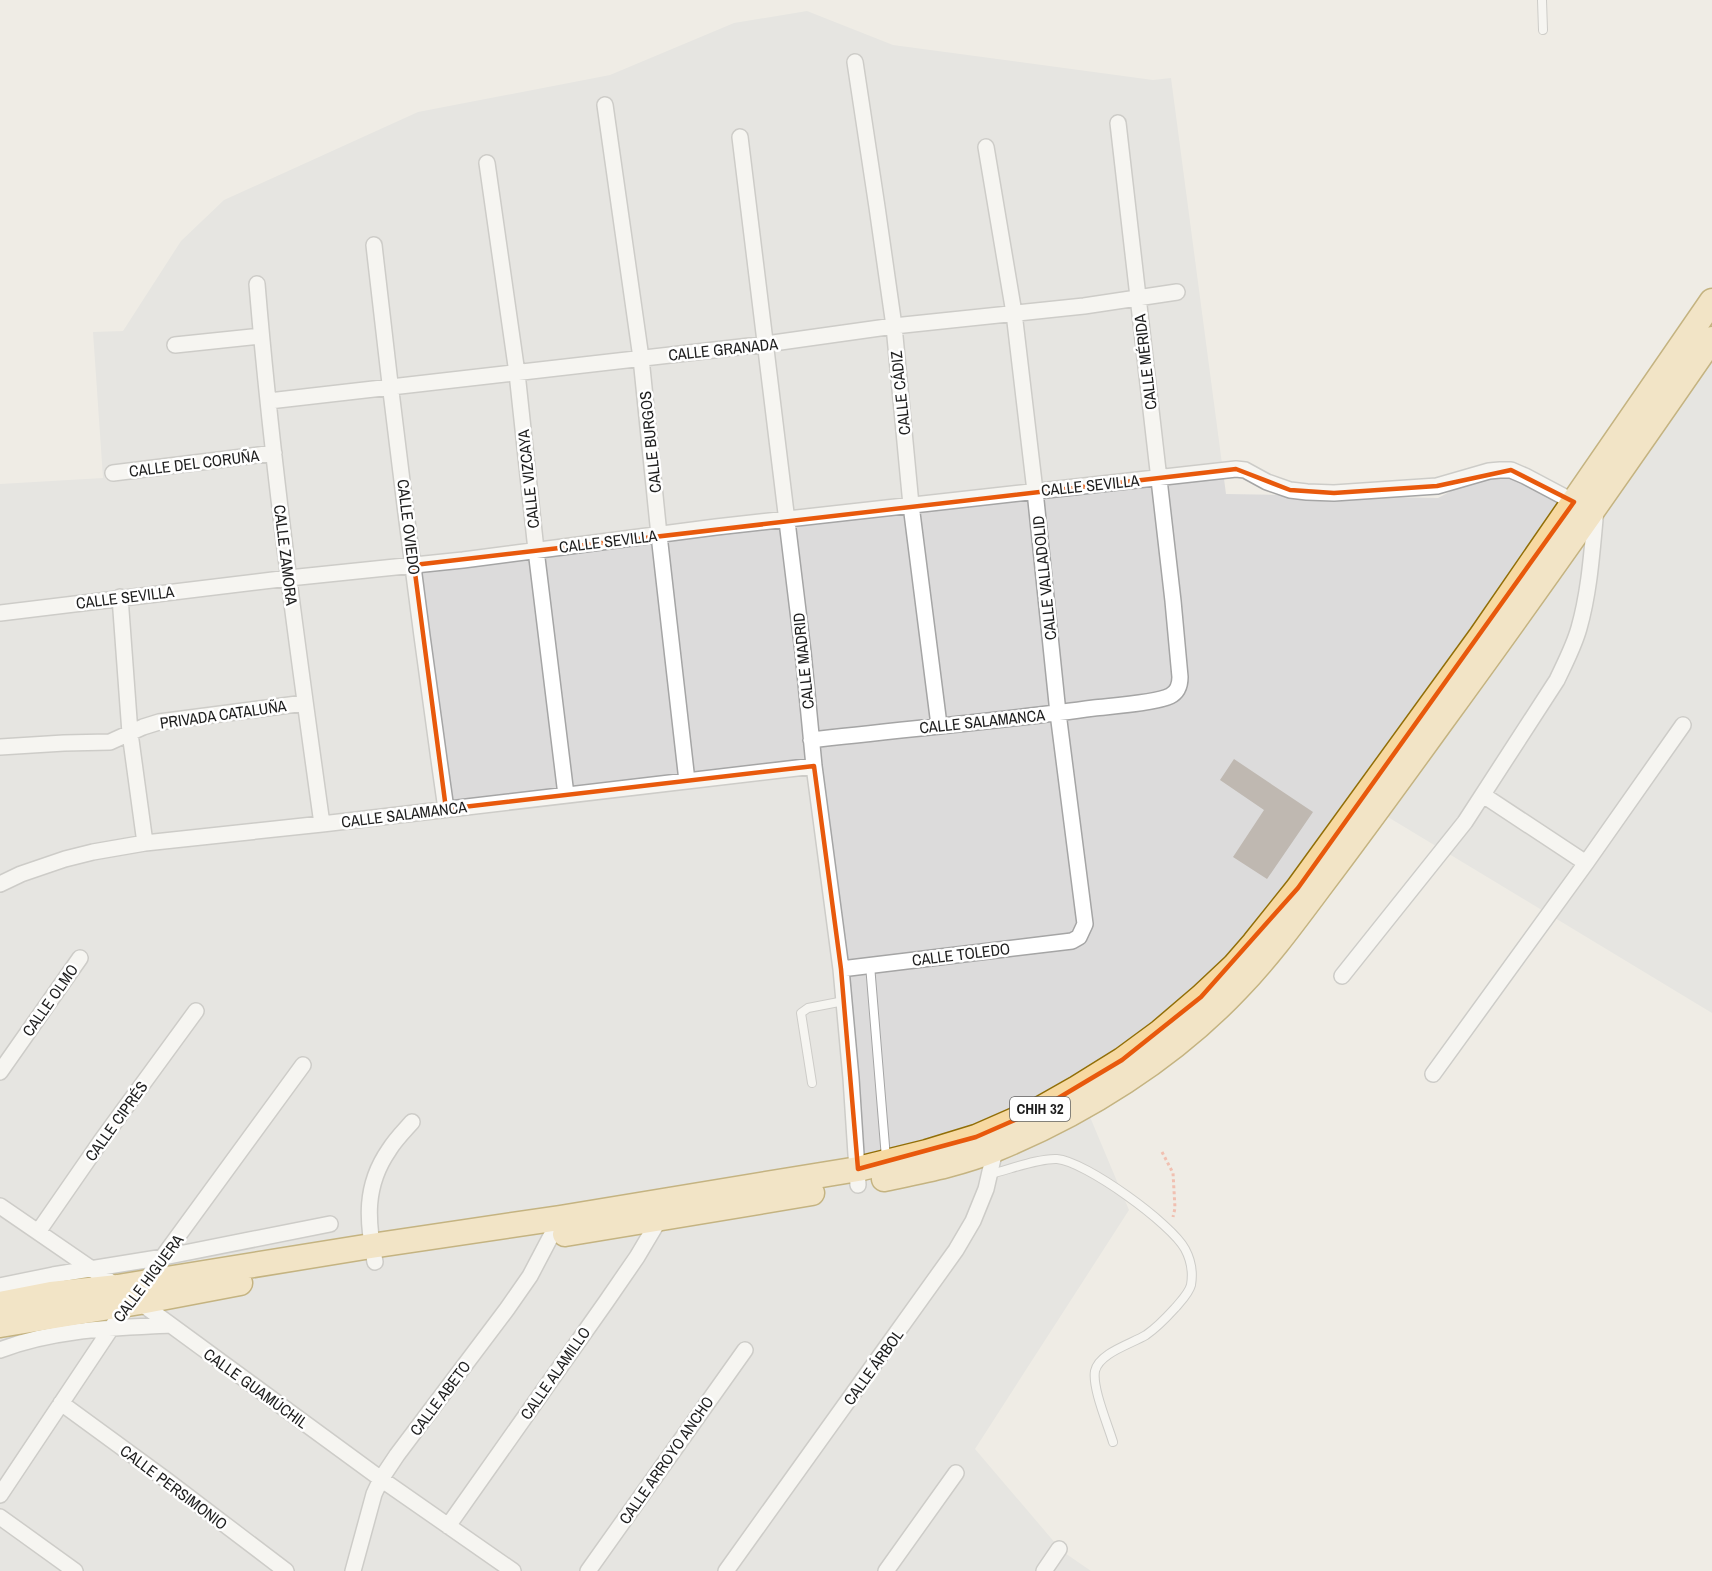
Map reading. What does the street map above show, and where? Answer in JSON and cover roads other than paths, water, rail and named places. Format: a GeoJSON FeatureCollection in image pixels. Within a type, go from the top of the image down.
{"type":"FeatureCollection","features":[{"type":"Feature","properties":{"kind":"main road","name":"CHIH 32"},"geometry":{"type":"LineString","coordinates":[[373,1254],[551,1236],[659,1220],[858,1177],[886,1162],[956,1144],[998,1128],[1040,1109],[1122,1060],[1201,998],[1234,966],[1298,888],[1707,337],[1712,301]]}},
{"type":"Feature","properties":{"kind":"main road","name":"CHIH 32"},"geometry":{"type":"LineString","coordinates":[[0,1325],[132,1295],[287,1274],[373,1254],[560,1218],[940,1167],[995,1150],[1080,1108],[1167,1051],[1236,990],[1262,961],[1361,832],[1585,504]]}},
{"type":"Feature","properties":{"kind":"main road","name":"CHIH 32"},"geometry":{"type":"LineString","coordinates":[[0,1304],[51,1294],[132,1295]]}},
{"type":"Feature","properties":{"kind":"street","name":"CALLE CÁDIZ"},"geometry":{"type":"LineString","coordinates":[[855,62],[894,326],[911,505],[939,725]]}},
{"type":"Feature","properties":{"kind":"street","name":"CALLE BURGOS"},"geometry":{"type":"LineString","coordinates":[[605,105],[641,358],[687,781]]}},
{"type":"Feature","properties":{"kind":"street","name":"CALLE MÉRIDA"},"geometry":{"type":"LineString","coordinates":[[1118,123],[1173,601]]}},
{"type":"Feature","properties":{"kind":"street","name":"CALLE MADRID"},"geometry":{"type":"LineString","coordinates":[[740,137],[803,652],[814,766],[841,969],[858,1177]]}},
{"type":"Feature","properties":{"kind":"street","name":"CALLE VALLADOLID"},"geometry":{"type":"LineString","coordinates":[[986,147],[1014,314],[1058,713],[1085,916],[1085,924],[1079,938]]}},
{"type":"Feature","properties":{"kind":"street","name":"CALLE VIZCAYA"},"geometry":{"type":"LineString","coordinates":[[487,163],[517,373],[566,795]]}},
{"type":"Feature","properties":{"kind":"street","name":"CALLE OVIEDO"},"geometry":{"type":"LineString","coordinates":[[374,245],[390,387],[446,809]]}},
{"type":"Feature","properties":{"kind":"street","name":"CALLE ZAMORA"},"geometry":{"type":"LineString","coordinates":[[257,284],[289,578],[322,824]]}},
{"type":"Feature","properties":{"kind":"street","name":"CALLE GRANADA"},"geometry":{"type":"LineString","coordinates":[[269,401],[766,344],[894,326],[1138,299],[1177,292]]}},
{"type":"Feature","properties":{"kind":"street"},"geometry":{"type":"LineString","coordinates":[[175,345],[261,336]]}},
{"type":"Feature","properties":{"kind":"street","name":"CALLE DEL CORUÑA"},"geometry":{"type":"LineString","coordinates":[[113,473],[274,453]]}},
{"type":"Feature","properties":{"kind":"street","name":"CALLE SEVILLA"},"geometry":{"type":"LineString","coordinates":[[0,613],[120,597],[463,560],[659,534],[1236,469],[1245,470],[1267,482],[1290,490],[1334,493],[1437,486],[1489,471],[1511,470],[1585,504]]}},
{"type":"Feature","properties":{"kind":"street"},"geometry":{"type":"LineString","coordinates":[[1342,976],[1445,849],[1483,795],[1557,680],[1570,655],[1579,631],[1585,603],[1585,504]]}},
{"type":"Feature","properties":{"kind":"street"},"geometry":{"type":"LineString","coordinates":[[120,597],[130,733],[145,843]]}},
{"type":"Feature","properties":{"kind":"street","name":"CALLE SALAMANCA"},"geometry":{"type":"LineString","coordinates":[[811,740],[1058,713],[1169,697],[1180,686],[1173,601]]}},
{"type":"Feature","properties":{"kind":"street","name":"PRIVADA CATALUÑA"},"geometry":{"type":"LineString","coordinates":[[0,747],[110,742],[159,722],[305,703]]}},
{"type":"Feature","properties":{"kind":"street"},"geometry":{"type":"LineString","coordinates":[[1433,1074],[1683,725]]}},
{"type":"Feature","properties":{"kind":"street","name":"CALLE SALAMANCA"},"geometry":{"type":"LineString","coordinates":[[0,884],[65,859],[145,843],[814,766]]}},
{"type":"Feature","properties":{"kind":"street"},"geometry":{"type":"LineString","coordinates":[[1483,795],[1586,863]]}},
{"type":"Feature","properties":{"kind":"street","name":"CALLE TOLEDO"},"geometry":{"type":"LineString","coordinates":[[841,969],[1072,941],[1079,938]]}},
{"type":"Feature","properties":{"kind":"street","name":"CALLE OLMO"},"geometry":{"type":"LineString","coordinates":[[0,1072],[80,958]]}},
{"type":"Feature","properties":{"kind":"street","name":"CALLE CIPRÉS"},"geometry":{"type":"LineString","coordinates":[[38,1232],[196,1011]]}},
{"type":"Feature","properties":{"kind":"street","name":"CALLE HIGUERA"},"geometry":{"type":"LineString","coordinates":[[0,1495],[132,1295],[164,1257],[303,1065]]}},
{"type":"Feature","properties":{"kind":"street"},"geometry":{"type":"LineString","coordinates":[[373,1254],[369,1209],[370,1191],[375,1175],[390,1148],[412,1122]]}},
{"type":"Feature","properties":{"kind":"street","name":"CALLE ÁRBOL"},"geometry":{"type":"LineString","coordinates":[[726,1571],[956,1250],[973,1221],[990,1174],[995,1150]]}},
{"type":"Feature","properties":{"kind":"street","name":"CALLE GUAMÚCHIL"},"geometry":{"type":"LineString","coordinates":[[0,1206],[132,1295],[381,1479],[513,1571]]}},
{"type":"Feature","properties":{"kind":"street","name":"CALLE ALAMILLO"},"geometry":{"type":"LineString","coordinates":[[448,1526],[637,1257],[659,1220]]}},
{"type":"Feature","properties":{"kind":"street"},"geometry":{"type":"LineString","coordinates":[[0,1286],[11,1282],[164,1257],[330,1224]]}},
{"type":"Feature","properties":{"kind":"street","name":"CALLE ABETO"},"geometry":{"type":"LineString","coordinates":[[353,1571],[368,1512],[381,1479],[530,1276],[551,1236]]}},
{"type":"Feature","properties":{"kind":"street"},"geometry":{"type":"LineString","coordinates":[[0,1350],[36,1339],[69,1333],[170,1325]]}},
{"type":"Feature","properties":{"kind":"street","name":"CALLE ARROYO ANCHO"},"geometry":{"type":"LineString","coordinates":[[588,1571],[745,1350]]}},
{"type":"Feature","properties":{"kind":"street","name":"CALLE PERSIMONIO"},"geometry":{"type":"LineString","coordinates":[[61,1403],[286,1571]]}},
{"type":"Feature","properties":{"kind":"street"},"geometry":{"type":"LineString","coordinates":[[886,1571],[956,1473]]}},
{"type":"Feature","properties":{"kind":"street"},"geometry":{"type":"LineString","coordinates":[[0,1517],[75,1571]]}},
{"type":"Feature","properties":{"kind":"street"},"geometry":{"type":"LineString","coordinates":[[1044,1571],[1059,1549]]}},
{"type":"Feature","properties":{"kind":"lane"},"geometry":{"type":"LineString","coordinates":[[1542,0],[1543,30]]}},
{"type":"Feature","properties":{"kind":"lane"},"geometry":{"type":"LineString","coordinates":[[870,965],[886,1162]]}},
{"type":"Feature","properties":{"kind":"lane"},"geometry":{"type":"LineString","coordinates":[[812,1083],[801,1013],[807,1008],[844,1001]]}},
{"type":"Feature","properties":{"kind":"lane"},"geometry":{"type":"LineString","coordinates":[[990,1174],[1045,1160],[1066,1160],[1083,1167],[1105,1181],[1172,1231],[1185,1249],[1192,1266],[1191,1286],[1182,1301],[1161,1324],[1107,1355],[1095,1372],[1101,1406],[1113,1442]]}}]}
